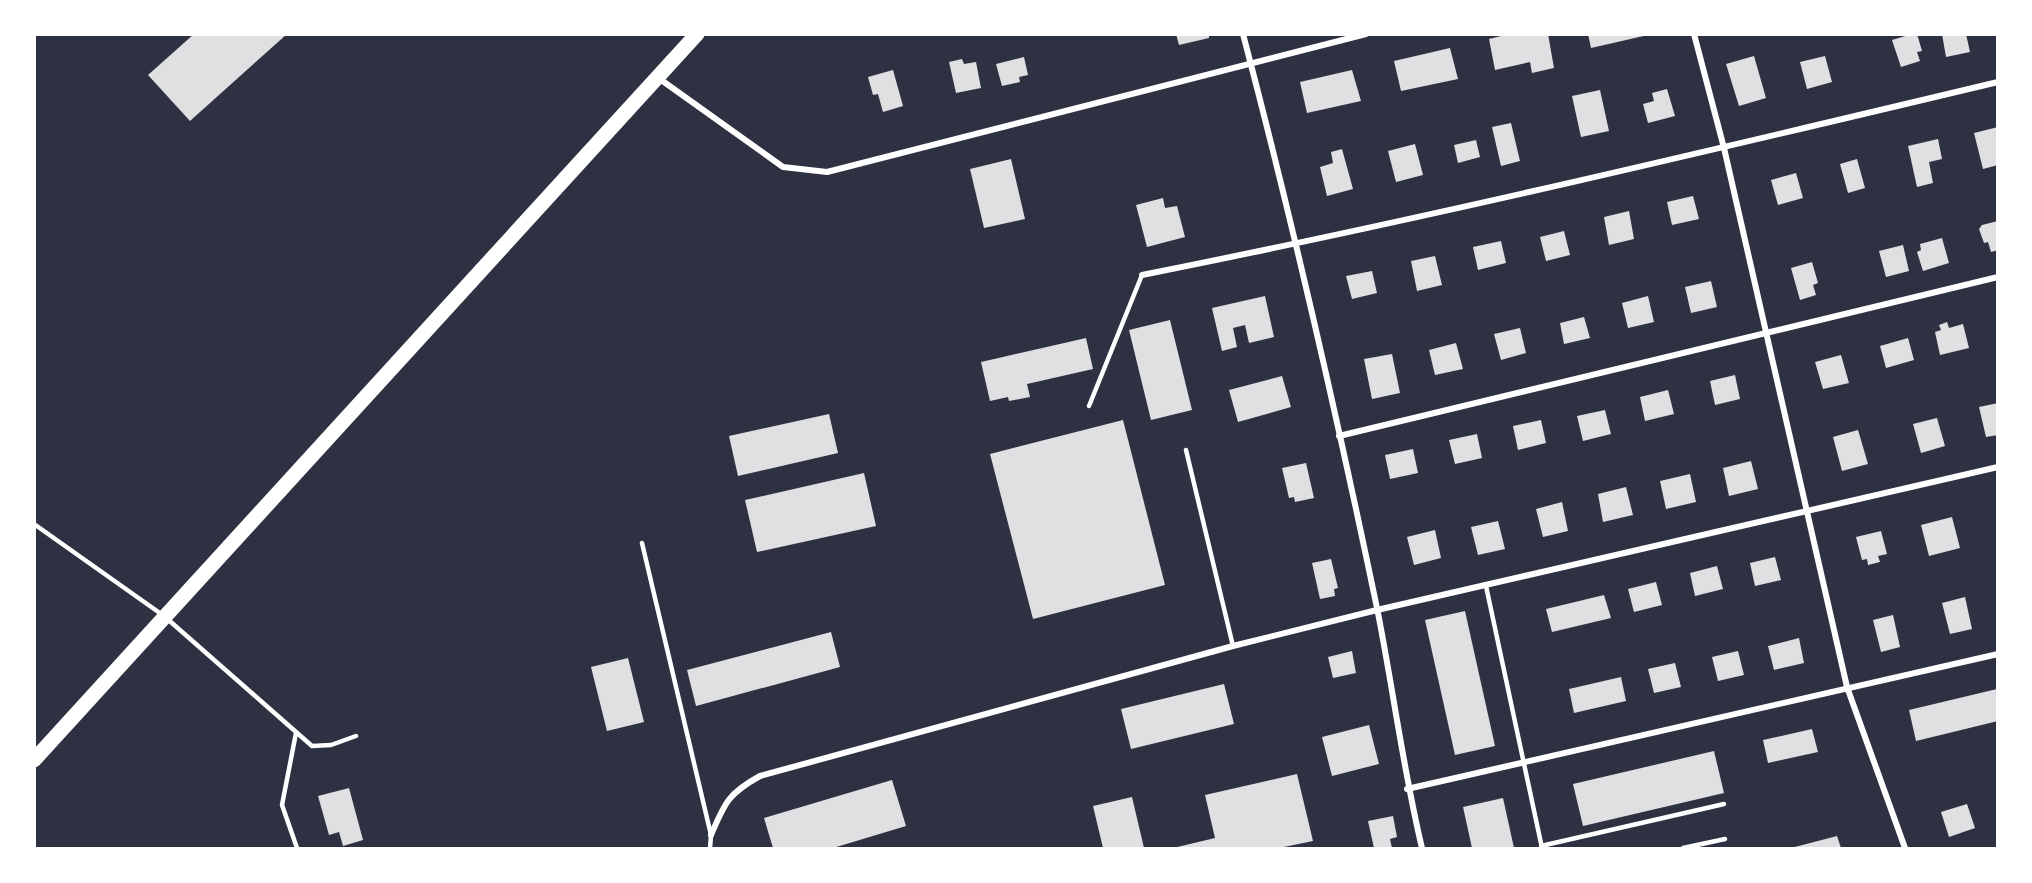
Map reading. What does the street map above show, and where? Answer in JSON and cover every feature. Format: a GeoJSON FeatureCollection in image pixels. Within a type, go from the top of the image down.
{"type":"FeatureCollection","features":[{"type":"Feature","properties":{"kind":"main road"},"geometry":{"type":"LineString","coordinates":[[34,760],[697,34]]}},
{"type":"Feature","properties":{"kind":"street"},"geometry":{"type":"LineString","coordinates":[[1243,34],[1296,244],[1339,436],[1377,610],[1407,789],[1422,849]]}},
{"type":"Feature","properties":{"kind":"street"},"geometry":{"type":"LineString","coordinates":[[657,77],[783,166],[827,172],[1366,34]]}},
{"type":"Feature","properties":{"kind":"street"},"geometry":{"type":"LineString","coordinates":[[1694,34],[1724,148],[1809,512],[1847,687],[1905,849]]}},
{"type":"Feature","properties":{"kind":"street"},"geometry":{"type":"LineString","coordinates":[[1142,275],[1296,244],[1724,148],[1998,82]]}},
{"type":"Feature","properties":{"kind":"street"},"geometry":{"type":"LineString","coordinates":[[1339,436],[1998,277]]}},
{"type":"Feature","properties":{"kind":"street"},"geometry":{"type":"LineString","coordinates":[[711,834],[725,801],[737,789],[760,776],[1233,646],[1377,610],[1998,467]]}},
{"type":"Feature","properties":{"kind":"street"},"geometry":{"type":"LineString","coordinates":[[1407,789],[1998,654]]}},
{"type":"Feature","properties":{"kind":"lane"},"geometry":{"type":"LineString","coordinates":[[1089,406],[1142,275]]}},
{"type":"Feature","properties":{"kind":"lane"},"geometry":{"type":"LineString","coordinates":[[1186,450],[1233,646]]}},
{"type":"Feature","properties":{"kind":"lane"},"geometry":{"type":"LineString","coordinates":[[34,524],[164,616],[312,746],[331,745],[356,736]]}},
{"type":"Feature","properties":{"kind":"lane"},"geometry":{"type":"LineString","coordinates":[[642,543],[711,834],[710,849]]}},
{"type":"Feature","properties":{"kind":"lane"},"geometry":{"type":"LineString","coordinates":[[1486,586],[1542,847],[1724,804]]}},
{"type":"Feature","properties":{"kind":"lane"},"geometry":{"type":"LineString","coordinates":[[297,733],[282,805],[297,849]]}},
{"type":"Feature","properties":{"kind":"lane"},"geometry":{"type":"LineString","coordinates":[[1683,849],[1725,839]]}},
{"type":"Feature","properties":{"kind":"building"},"geometry":{"type":"Polygon","coordinates":[[[194,34],[287,34],[190,121],[148,75],[194,34]]]}},
{"type":"Feature","properties":{"kind":"building"},"geometry":{"type":"Polygon","coordinates":[[[1176,34],[1209,34],[1209,38],[1179,45],[1176,34]]]}},
{"type":"Feature","properties":{"kind":"building"},"geometry":{"type":"Polygon","coordinates":[[[1509,34],[1548,34],[1554,68],[1532,73],[1530,62],[1495,70],[1489,39],[1509,34]]]}},
{"type":"Feature","properties":{"kind":"building"},"geometry":{"type":"Polygon","coordinates":[[[1588,34],[1648,34],[1648,35],[1591,48],[1588,34]]]}},
{"type":"Feature","properties":{"kind":"building"},"geometry":{"type":"Polygon","coordinates":[[[1917,34],[1922,51],[1917,52],[1920,61],[1901,67],[1892,40],[1917,34]]]}},
{"type":"Feature","properties":{"kind":"building"},"geometry":{"type":"Polygon","coordinates":[[[1942,34],[1966,34],[1970,52],[1946,57],[1942,34]]]}},
{"type":"Feature","properties":{"kind":"building"},"geometry":{"type":"Polygon","coordinates":[[[1450,48],[1458,79],[1401,91],[1394,61],[1450,48]]]}},
{"type":"Feature","properties":{"kind":"building"},"geometry":{"type":"Polygon","coordinates":[[[1754,56],[1766,98],[1739,106],[1726,64],[1754,56]]]}},
{"type":"Feature","properties":{"kind":"building"},"geometry":{"type":"Polygon","coordinates":[[[1825,56],[1832,82],[1807,89],[1800,62],[1825,56]]]}},
{"type":"Feature","properties":{"kind":"building"},"geometry":{"type":"Polygon","coordinates":[[[1024,57],[1028,75],[1019,77],[1020,82],[1002,86],[996,64],[1024,57]]]}},
{"type":"Feature","properties":{"kind":"building"},"geometry":{"type":"Polygon","coordinates":[[[962,59],[964,64],[976,62],[981,88],[956,93],[949,62],[962,59]]]}},
{"type":"Feature","properties":{"kind":"building"},"geometry":{"type":"Polygon","coordinates":[[[893,70],[903,106],[883,112],[878,94],[873,95],[868,77],[893,70]]]}},
{"type":"Feature","properties":{"kind":"building"},"geometry":{"type":"Polygon","coordinates":[[[1352,70],[1361,101],[1307,113],[1300,82],[1352,70]]]}},
{"type":"Feature","properties":{"kind":"building"},"geometry":{"type":"Polygon","coordinates":[[[1667,89],[1675,116],[1648,123],[1643,104],[1654,101],[1652,93],[1667,89]]]}},
{"type":"Feature","properties":{"kind":"building"},"geometry":{"type":"Polygon","coordinates":[[[1600,90],[1609,131],[1581,137],[1572,96],[1600,90]]]}},
{"type":"Feature","properties":{"kind":"building"},"geometry":{"type":"Polygon","coordinates":[[[1511,123],[1520,161],[1501,166],[1492,127],[1511,123]]]}},
{"type":"Feature","properties":{"kind":"building"},"geometry":{"type":"Polygon","coordinates":[[[1998,127],[1998,165],[1983,169],[1974,133],[1998,127]]]}},
{"type":"Feature","properties":{"kind":"building"},"geometry":{"type":"Polygon","coordinates":[[[1938,139],[1942,159],[1929,162],[1933,183],[1917,187],[1908,146],[1938,139]]]}},
{"type":"Feature","properties":{"kind":"building"},"geometry":{"type":"Polygon","coordinates":[[[1476,140],[1480,157],[1458,163],[1454,145],[1476,140]]]}},
{"type":"Feature","properties":{"kind":"building"},"geometry":{"type":"Polygon","coordinates":[[[1415,144],[1423,175],[1396,182],[1388,151],[1415,144]]]}},
{"type":"Feature","properties":{"kind":"building"},"geometry":{"type":"Polygon","coordinates":[[[1342,149],[1353,189],[1327,196],[1320,167],[1333,163],[1331,152],[1342,149]]]}},
{"type":"Feature","properties":{"kind":"building"},"geometry":{"type":"Polygon","coordinates":[[[1011,159],[1025,219],[984,228],[970,169],[1011,159]]]}},
{"type":"Feature","properties":{"kind":"building"},"geometry":{"type":"Polygon","coordinates":[[[1857,159],[1865,188],[1848,193],[1840,164],[1857,159]]]}},
{"type":"Feature","properties":{"kind":"building"},"geometry":{"type":"Polygon","coordinates":[[[1796,173],[1803,198],[1778,205],[1771,180],[1796,173]]]}},
{"type":"Feature","properties":{"kind":"building"},"geometry":{"type":"Polygon","coordinates":[[[1693,196],[1699,219],[1672,225],[1667,202],[1693,196]]]}},
{"type":"Feature","properties":{"kind":"building"},"geometry":{"type":"Polygon","coordinates":[[[1163,198],[1165,208],[1177,206],[1185,237],[1147,247],[1136,205],[1163,198]]]}},
{"type":"Feature","properties":{"kind":"building"},"geometry":{"type":"Polygon","coordinates":[[[1629,211],[1634,239],[1609,245],[1604,217],[1629,211]]]}},
{"type":"Feature","properties":{"kind":"building"},"geometry":{"type":"Polygon","coordinates":[[[1998,221],[1998,250],[1991,252],[1988,242],[1984,243],[1979,229],[1982,225],[1998,221]]]}},
{"type":"Feature","properties":{"kind":"building"},"geometry":{"type":"Polygon","coordinates":[[[1564,231],[1570,255],[1546,261],[1540,237],[1564,231]]]}},
{"type":"Feature","properties":{"kind":"building"},"geometry":{"type":"Polygon","coordinates":[[[1942,238],[1949,263],[1923,271],[1917,252],[1921,250],[1920,244],[1942,238]]]}},
{"type":"Feature","properties":{"kind":"building"},"geometry":{"type":"Polygon","coordinates":[[[1501,241],[1506,263],[1478,270],[1473,247],[1501,241]]]}},
{"type":"Feature","properties":{"kind":"building"},"geometry":{"type":"Polygon","coordinates":[[[1903,245],[1909,271],[1886,277],[1879,251],[1903,245]]]}},
{"type":"Feature","properties":{"kind":"building"},"geometry":{"type":"Polygon","coordinates":[[[1435,256],[1442,285],[1417,291],[1411,261],[1435,256]]]}},
{"type":"Feature","properties":{"kind":"building"},"geometry":{"type":"Polygon","coordinates":[[[1812,262],[1818,283],[1813,285],[1816,295],[1800,300],[1791,268],[1812,262]]]}},
{"type":"Feature","properties":{"kind":"building"},"geometry":{"type":"Polygon","coordinates":[[[1372,271],[1377,293],[1352,299],[1346,276],[1372,271]]]}},
{"type":"Feature","properties":{"kind":"building"},"geometry":{"type":"Polygon","coordinates":[[[1711,281],[1717,307],[1691,313],[1685,287],[1711,281]]]}},
{"type":"Feature","properties":{"kind":"building"},"geometry":{"type":"Polygon","coordinates":[[[1265,296],[1274,337],[1249,343],[1245,325],[1233,328],[1237,347],[1222,351],[1212,308],[1265,296]]]}},
{"type":"Feature","properties":{"kind":"building"},"geometry":{"type":"Polygon","coordinates":[[[1648,296],[1654,322],[1628,328],[1622,303],[1648,296]]]}},
{"type":"Feature","properties":{"kind":"building"},"geometry":{"type":"Polygon","coordinates":[[[1584,317],[1590,338],[1564,344],[1560,323],[1584,317]]]}},
{"type":"Feature","properties":{"kind":"building"},"geometry":{"type":"Polygon","coordinates":[[[1170,320],[1192,410],[1151,420],[1129,330],[1170,320]]]}},
{"type":"Feature","properties":{"kind":"building"},"geometry":{"type":"Polygon","coordinates":[[[1947,322],[1949,328],[1963,324],[1969,348],[1940,355],[1935,332],[1941,330],[1939,325],[1947,322]]]}},
{"type":"Feature","properties":{"kind":"building"},"geometry":{"type":"Polygon","coordinates":[[[1520,328],[1526,353],[1501,360],[1494,334],[1520,328]]]}},
{"type":"Feature","properties":{"kind":"building"},"geometry":{"type":"Polygon","coordinates":[[[1086,338],[1093,369],[1027,384],[1030,397],[1009,401],[1008,397],[990,401],[981,362],[1086,338]]]}},
{"type":"Feature","properties":{"kind":"building"},"geometry":{"type":"Polygon","coordinates":[[[1908,338],[1914,360],[1886,368],[1880,346],[1908,338]]]}},
{"type":"Feature","properties":{"kind":"building"},"geometry":{"type":"Polygon","coordinates":[[[1456,343],[1463,369],[1435,375],[1429,350],[1456,343]]]}},
{"type":"Feature","properties":{"kind":"building"},"geometry":{"type":"Polygon","coordinates":[[[1392,354],[1400,393],[1372,399],[1364,359],[1392,354]]]}},
{"type":"Feature","properties":{"kind":"building"},"geometry":{"type":"Polygon","coordinates":[[[1841,355],[1849,383],[1823,389],[1815,362],[1841,355]]]}},
{"type":"Feature","properties":{"kind":"building"},"geometry":{"type":"Polygon","coordinates":[[[1735,375],[1740,399],[1715,405],[1710,381],[1735,375]]]}},
{"type":"Feature","properties":{"kind":"building"},"geometry":{"type":"Polygon","coordinates":[[[1282,376],[1291,407],[1238,422],[1229,390],[1282,376]]]}},
{"type":"Feature","properties":{"kind":"building"},"geometry":{"type":"Polygon","coordinates":[[[1668,390],[1674,414],[1645,421],[1640,397],[1668,390]]]}},
{"type":"Feature","properties":{"kind":"building"},"geometry":{"type":"Polygon","coordinates":[[[1998,403],[1998,435],[1986,437],[1979,407],[1998,403]]]}},
{"type":"Feature","properties":{"kind":"building"},"geometry":{"type":"Polygon","coordinates":[[[1605,410],[1611,434],[1583,441],[1577,416],[1605,410]]]}},
{"type":"Feature","properties":{"kind":"building"},"geometry":{"type":"Polygon","coordinates":[[[829,414],[838,453],[738,476],[729,436],[829,414]]]}},
{"type":"Feature","properties":{"kind":"building"},"geometry":{"type":"Polygon","coordinates":[[[1937,418],[1945,446],[1921,453],[1913,424],[1937,418]]]}},
{"type":"Feature","properties":{"kind":"building"},"geometry":{"type":"Polygon","coordinates":[[[1123,420],[1165,585],[1033,619],[990,454],[1123,420]]]}},
{"type":"Feature","properties":{"kind":"building"},"geometry":{"type":"Polygon","coordinates":[[[1541,420],[1546,443],[1518,450],[1513,426],[1541,420]]]}},
{"type":"Feature","properties":{"kind":"building"},"geometry":{"type":"Polygon","coordinates":[[[1858,430],[1868,464],[1842,471],[1833,437],[1858,430]]]}},
{"type":"Feature","properties":{"kind":"building"},"geometry":{"type":"Polygon","coordinates":[[[1477,434],[1482,458],[1455,464],[1449,440],[1477,434]]]}},
{"type":"Feature","properties":{"kind":"building"},"geometry":{"type":"Polygon","coordinates":[[[1413,449],[1418,473],[1390,479],[1385,455],[1413,449]]]}},
{"type":"Feature","properties":{"kind":"building"},"geometry":{"type":"Polygon","coordinates":[[[1751,461],[1758,489],[1729,496],[1723,468],[1751,461]]]}},
{"type":"Feature","properties":{"kind":"building"},"geometry":{"type":"Polygon","coordinates":[[[1306,463],[1314,498],[1295,502],[1294,497],[1289,498],[1282,468],[1306,463]]]}},
{"type":"Feature","properties":{"kind":"building"},"geometry":{"type":"Polygon","coordinates":[[[864,473],[876,526],[757,552],[745,500],[864,473]]]}},
{"type":"Feature","properties":{"kind":"building"},"geometry":{"type":"Polygon","coordinates":[[[1690,474],[1696,502],[1666,509],[1660,481],[1690,474]]]}},
{"type":"Feature","properties":{"kind":"building"},"geometry":{"type":"Polygon","coordinates":[[[1626,487],[1633,515],[1603,522],[1598,494],[1626,487]]]}},
{"type":"Feature","properties":{"kind":"building"},"geometry":{"type":"Polygon","coordinates":[[[1562,502],[1568,531],[1543,537],[1536,509],[1562,502]]]}},
{"type":"Feature","properties":{"kind":"building"},"geometry":{"type":"Polygon","coordinates":[[[1952,517],[1960,548],[1929,556],[1921,525],[1952,517]]]}},
{"type":"Feature","properties":{"kind":"building"},"geometry":{"type":"Polygon","coordinates":[[[1498,521],[1505,549],[1478,555],[1471,527],[1498,521]]]}},
{"type":"Feature","properties":{"kind":"building"},"geometry":{"type":"Polygon","coordinates":[[[1435,530],[1441,558],[1414,565],[1407,537],[1435,530]]]}},
{"type":"Feature","properties":{"kind":"building"},"geometry":{"type":"Polygon","coordinates":[[[1881,531],[1887,554],[1878,556],[1880,562],[1868,565],[1867,559],[1862,560],[1856,537],[1881,531]]]}},
{"type":"Feature","properties":{"kind":"building"},"geometry":{"type":"Polygon","coordinates":[[[1775,557],[1781,580],[1755,586],[1750,563],[1775,557]]]}},
{"type":"Feature","properties":{"kind":"building"},"geometry":{"type":"Polygon","coordinates":[[[1331,559],[1338,588],[1334,589],[1335,596],[1320,599],[1312,563],[1331,559]]]}},
{"type":"Feature","properties":{"kind":"building"},"geometry":{"type":"Polygon","coordinates":[[[1717,566],[1723,589],[1695,596],[1690,573],[1717,566]]]}},
{"type":"Feature","properties":{"kind":"building"},"geometry":{"type":"Polygon","coordinates":[[[1656,582],[1662,605],[1634,612],[1628,589],[1656,582]]]}},
{"type":"Feature","properties":{"kind":"building"},"geometry":{"type":"Polygon","coordinates":[[[1604,595],[1611,618],[1552,632],[1546,609],[1604,595]]]}},
{"type":"Feature","properties":{"kind":"building"},"geometry":{"type":"Polygon","coordinates":[[[1965,597],[1972,629],[1950,634],[1942,603],[1965,597]]]}},
{"type":"Feature","properties":{"kind":"building"},"geometry":{"type":"Polygon","coordinates":[[[1465,611],[1495,746],[1455,755],[1425,620],[1465,611]]]}},
{"type":"Feature","properties":{"kind":"building"},"geometry":{"type":"Polygon","coordinates":[[[1893,615],[1900,647],[1881,652],[1873,620],[1893,615]]]}},
{"type":"Feature","properties":{"kind":"building"},"geometry":{"type":"Polygon","coordinates":[[[831,632],[840,667],[696,706],[687,670],[831,632]]]}},
{"type":"Feature","properties":{"kind":"building"},"geometry":{"type":"Polygon","coordinates":[[[1799,638],[1804,663],[1774,670],[1768,646],[1799,638]]]}},
{"type":"Feature","properties":{"kind":"building"},"geometry":{"type":"Polygon","coordinates":[[[1352,651],[1356,673],[1333,678],[1328,657],[1352,651]]]}},
{"type":"Feature","properties":{"kind":"building"},"geometry":{"type":"Polygon","coordinates":[[[1738,651],[1744,675],[1718,681],[1712,657],[1738,651]]]}},
{"type":"Feature","properties":{"kind":"building"},"geometry":{"type":"Polygon","coordinates":[[[628,658],[644,722],[607,731],[591,667],[628,658]]]}},
{"type":"Feature","properties":{"kind":"building"},"geometry":{"type":"Polygon","coordinates":[[[1675,663],[1681,687],[1654,693],[1648,669],[1675,663]]]}},
{"type":"Feature","properties":{"kind":"building"},"geometry":{"type":"Polygon","coordinates":[[[1621,677],[1626,701],[1574,713],[1569,689],[1621,677]]]}},
{"type":"Feature","properties":{"kind":"building"},"geometry":{"type":"Polygon","coordinates":[[[1224,684],[1234,724],[1131,749],[1121,709],[1224,684]]]}},
{"type":"Feature","properties":{"kind":"building"},"geometry":{"type":"Polygon","coordinates":[[[1997,689],[1998,721],[1916,741],[1909,710],[1997,689]]]}},
{"type":"Feature","properties":{"kind":"building"},"geometry":{"type":"Polygon","coordinates":[[[1369,725],[1379,764],[1332,776],[1322,737],[1369,725]]]}},
{"type":"Feature","properties":{"kind":"building"},"geometry":{"type":"Polygon","coordinates":[[[1812,729],[1818,752],[1768,763],[1763,740],[1812,729]]]}},
{"type":"Feature","properties":{"kind":"building"},"geometry":{"type":"Polygon","coordinates":[[[1714,751],[1724,793],[1583,826],[1573,784],[1714,751]]]}},
{"type":"Feature","properties":{"kind":"building"},"geometry":{"type":"Polygon","coordinates":[[[1297,774],[1313,841],[1279,848],[1173,848],[1215,838],[1205,795],[1297,774]]]}},
{"type":"Feature","properties":{"kind":"building"},"geometry":{"type":"Polygon","coordinates":[[[892,780],[906,826],[833,848],[773,848],[764,818],[892,780]]]}},
{"type":"Feature","properties":{"kind":"building"},"geometry":{"type":"Polygon","coordinates":[[[349,788],[363,840],[343,846],[339,832],[329,835],[318,796],[349,788]]]}},
{"type":"Feature","properties":{"kind":"building"},"geometry":{"type":"Polygon","coordinates":[[[1132,797],[1144,848],[1103,848],[1093,806],[1132,797]]]}},
{"type":"Feature","properties":{"kind":"building"},"geometry":{"type":"Polygon","coordinates":[[[1503,798],[1514,848],[1472,848],[1463,807],[1503,798]]]}},
{"type":"Feature","properties":{"kind":"building"},"geometry":{"type":"Polygon","coordinates":[[[1967,804],[1975,828],[1949,837],[1941,812],[1967,804]]]}},
{"type":"Feature","properties":{"kind":"building"},"geometry":{"type":"Polygon","coordinates":[[[1393,816],[1397,837],[1390,839],[1392,848],[1374,848],[1368,821],[1393,816]]]}},
{"type":"Feature","properties":{"kind":"building"},"geometry":{"type":"Polygon","coordinates":[[[1837,836],[1841,848],[1791,848],[1837,836]]]}}]}
